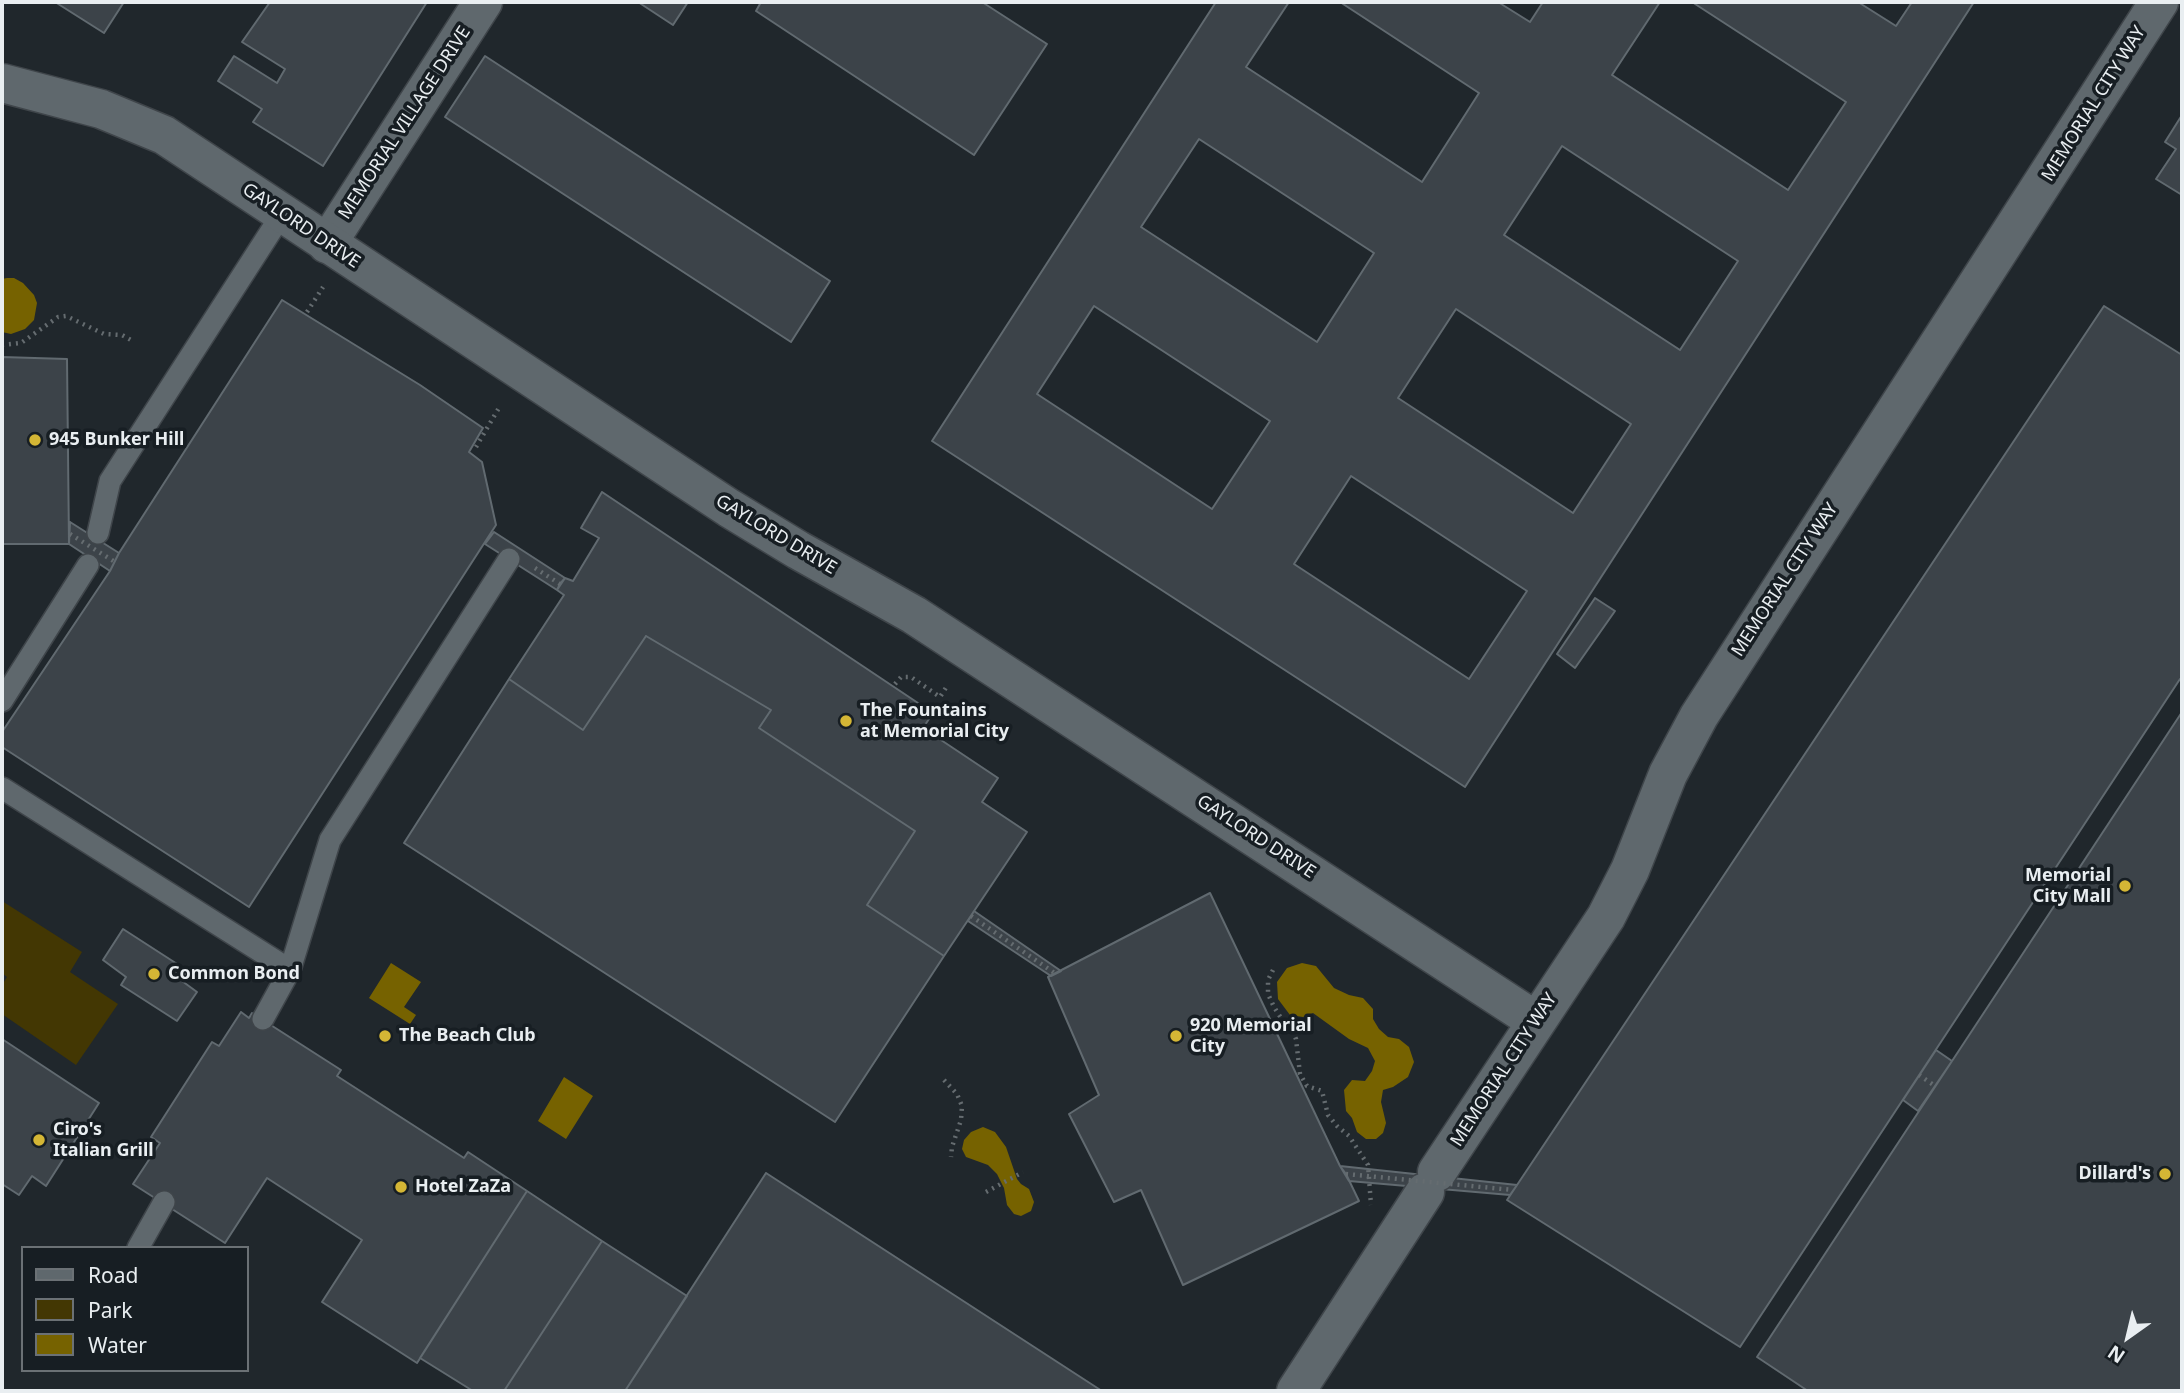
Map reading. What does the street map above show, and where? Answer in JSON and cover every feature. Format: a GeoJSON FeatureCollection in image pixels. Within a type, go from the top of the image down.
{"type":"FeatureCollection","features":[{"type":"Feature","properties":{"kind":"street","name":"MEMORIAL VILLAGE DRIVE"},"geometry":{"type":"LineString","coordinates":[[327,244],[482,2]]}},
{"type":"Feature","properties":{"kind":"street","name":"MEMORIAL CITY WAY"},"geometry":{"type":"LineString","coordinates":[[1296,1391],[1606,917],[1630,870],[1668,774],[1699,716],[2159,2]]}},
{"type":"Feature","properties":{"kind":"street","name":"GAYLORD DRIVE"},"geometry":{"type":"LineString","coordinates":[[2,83],[101,109],[164,135],[729,508],[914,615],[1536,1021]]}},
{"type":"Feature","properties":{"kind":"lane"},"geometry":{"type":"LineString","coordinates":[[98,533],[110,481],[282,214]]}},
{"type":"Feature","properties":{"kind":"lane"},"geometry":{"type":"LineString","coordinates":[[263,1019],[290,970],[330,839],[509,559]]}},
{"type":"Feature","properties":{"kind":"lane"},"geometry":{"type":"LineString","coordinates":[[2,701],[88,565]]}},
{"type":"Feature","properties":{"kind":"lane"},"geometry":{"type":"LineString","coordinates":[[2,788],[290,970]]}},
{"type":"Feature","properties":{"kind":"lane"},"geometry":{"type":"LineString","coordinates":[[139,1246],[164,1202]]}},
{"type":"Feature","properties":{"kind":"path"},"geometry":{"type":"LineString","coordinates":[[307,312],[323,287]]}},
{"type":"Feature","properties":{"kind":"path"},"geometry":{"type":"LineString","coordinates":[[2,345],[21,343],[58,317],[66,316],[104,334],[122,335],[131,340]]}},
{"type":"Feature","properties":{"kind":"path"},"geometry":{"type":"LineString","coordinates":[[476,447],[500,406]]}},
{"type":"Feature","properties":{"kind":"path"},"geometry":{"type":"LineString","coordinates":[[70,534],[115,562]]}},
{"type":"Feature","properties":{"kind":"path"},"geometry":{"type":"LineString","coordinates":[[895,684],[901,677],[911,677],[940,696],[947,686]]}},
{"type":"Feature","properties":{"kind":"path"},"geometry":{"type":"LineString","coordinates":[[971,916],[1056,974]]}},
{"type":"Feature","properties":{"kind":"path"},"geometry":{"type":"LineString","coordinates":[[1273,970],[1268,980],[1268,994],[1280,1018],[1291,1028],[1296,1039],[1300,1074],[1307,1086],[1322,1091],[1328,1115],[1349,1136],[1368,1165],[1371,1205]]}},
{"type":"Feature","properties":{"kind":"path"},"geometry":{"type":"LineString","coordinates":[[1919,1075],[1935,1086]]}},
{"type":"Feature","properties":{"kind":"path"},"geometry":{"type":"LineString","coordinates":[[944,1080],[957,1094],[961,1106],[961,1120],[951,1157]]}},
{"type":"Feature","properties":{"kind":"path"},"geometry":{"type":"LineString","coordinates":[[986,1192],[1023,1172]]}},
{"type":"Feature","properties":{"kind":"path"},"geometry":{"type":"LineString","coordinates":[[1346,1174],[1513,1190]]}},
{"type":"Feature","properties":{"kind":"green space"},"geometry":{"type":"Polygon","coordinates":[[[2,901],[82,952],[70,972],[118,1004],[76,1065],[2,1014],[2,985],[7,977],[2,973],[2,901]]]}},
{"type":"Feature","properties":{"kind":"water"},"geometry":{"type":"Polygon","coordinates":[[[2,279],[23,283],[34,295],[37,303],[34,320],[25,329],[11,334],[2,332],[2,279]]]}},
{"type":"Feature","properties":{"kind":"water"},"geometry":{"type":"Polygon","coordinates":[[[391,963],[421,982],[404,1007],[416,1015],[410,1024],[369,998],[391,963]]]}},
{"type":"Feature","properties":{"kind":"water"},"geometry":{"type":"Polygon","coordinates":[[[1302,963],[1316,966],[1334,988],[1363,998],[1373,1009],[1373,1019],[1379,1029],[1388,1037],[1399,1039],[1409,1047],[1414,1062],[1408,1077],[1383,1090],[1381,1102],[1386,1123],[1383,1133],[1376,1139],[1366,1139],[1357,1132],[1346,1111],[1344,1090],[1352,1080],[1365,1081],[1372,1071],[1375,1061],[1368,1048],[1349,1039],[1313,1013],[1303,1017],[1290,1015],[1278,999],[1277,982],[1287,968],[1302,963]]]}},
{"type":"Feature","properties":{"kind":"water"},"geometry":{"type":"Polygon","coordinates":[[[564,1077],[593,1096],[566,1139],[538,1121],[564,1077]]]}},
{"type":"Feature","properties":{"kind":"water"},"geometry":{"type":"Polygon","coordinates":[[[983,1127],[995,1132],[1006,1147],[1017,1179],[1029,1189],[1034,1202],[1031,1211],[1021,1216],[1014,1214],[1007,1205],[1004,1188],[997,1174],[988,1165],[966,1157],[962,1149],[964,1140],[971,1132],[983,1127]]]}},
{"type":"Feature","properties":{"kind":"building"},"geometry":{"type":"Polygon","coordinates":[[[55,2],[124,2],[104,33],[55,2]]]}},
{"type":"Feature","properties":{"kind":"building"},"geometry":{"type":"Polygon","coordinates":[[[270,2],[427,2],[323,166],[253,122],[262,109],[218,81],[234,56],[277,83],[285,69],[242,42],[270,2]]]}},
{"type":"Feature","properties":{"kind":"building"},"geometry":{"type":"Polygon","coordinates":[[[638,2],[688,2],[673,25],[638,2]]]}},
{"type":"Feature","properties":{"kind":"building"},"geometry":{"type":"Polygon","coordinates":[[[761,2],[982,2],[1047,44],[974,155],[756,11],[761,2]]]}},
{"type":"Feature","properties":{"kind":"building"},"geometry":{"type":"Polygon","coordinates":[[[1216,2],[1289,2],[1246,67],[1422,182],[1479,93],[1340,2],[1498,2],[1530,22],[1543,2],[1660,2],[1612,75],[1788,190],[1846,102],[1692,2],[1858,2],[1896,26],[1912,2],[1974,2],[1465,787],[932,441],[1216,2]],[[1199,139],[1141,227],[1317,342],[1374,253],[1199,139]],[[1562,146],[1504,235],[1680,350],[1738,261],[1562,146]],[[1094,306],[1037,394],[1212,509],[1270,421],[1094,306]],[[1456,309],[1398,398],[1573,513],[1631,424],[1456,309]],[[1351,476],[1294,564],[1469,679],[1527,591],[1351,476]]]}},
{"type":"Feature","properties":{"kind":"building"},"geometry":{"type":"Polygon","coordinates":[[[485,56],[830,281],[791,342],[445,117],[485,56]]]}},
{"type":"Feature","properties":{"kind":"building"},"geometry":{"type":"Polygon","coordinates":[[[2182,115],[2182,195],[2156,179],[2176,149],[2165,142],[2182,115]]]}},
{"type":"Feature","properties":{"kind":"building"},"geometry":{"type":"Polygon","coordinates":[[[282,300],[420,385],[483,428],[469,452],[482,462],[496,525],[249,907],[2,747],[2,732],[110,571],[282,300]]]}},
{"type":"Feature","properties":{"kind":"building"},"geometry":{"type":"Polygon","coordinates":[[[2104,306],[2182,355],[2182,680],[2180,679],[1740,1347],[1507,1200],[2104,306]]]}},
{"type":"Feature","properties":{"kind":"building","name":"945 Bunker Hill"},"geometry":{"type":"Polygon","coordinates":[[[2,357],[67,359],[69,544],[2,544],[2,357]]]}},
{"type":"Feature","properties":{"kind":"building","name":"The Fountains at Memorial City"},"geometry":{"type":"Polygon","coordinates":[[[602,492],[933,713],[923,728],[998,778],[982,802],[1027,832],[944,956],[867,905],[915,831],[759,728],[771,710],[646,636],[583,730],[509,679],[564,595],[557,590],[560,584],[565,578],[573,581],[599,538],[581,528],[602,492]]]}},
{"type":"Feature","properties":{"kind":"building"},"geometry":{"type":"Polygon","coordinates":[[[70,522],[119,553],[110,571],[69,544],[70,522]]]}},
{"type":"Feature","properties":{"kind":"building"},"geometry":{"type":"Polygon","coordinates":[[[494,532],[565,578],[557,590],[485,544],[494,532]]]}},
{"type":"Feature","properties":{"kind":"building"},"geometry":{"type":"Polygon","coordinates":[[[1595,598],[1615,611],[1575,668],[1557,654],[1595,598]]]}},
{"type":"Feature","properties":{"kind":"building"},"geometry":{"type":"Polygon","coordinates":[[[646,636],[771,710],[759,728],[915,831],[867,905],[944,956],[835,1122],[404,843],[509,679],[583,730],[646,636]]]}},
{"type":"Feature","properties":{"kind":"building","name":"Memorial City Mall"},"geometry":{"type":"Polygon","coordinates":[[[2182,712],[2182,1391],[1808,1391],[1757,1357],[2182,712]]]}},
{"type":"Feature","properties":{"kind":"building","name":"920 Memorial City"},"geometry":{"type":"Polygon","coordinates":[[[1210,893],[1359,1201],[1183,1285],[1141,1190],[1114,1202],[1069,1114],[1099,1095],[1048,977],[1210,893]]]}},
{"type":"Feature","properties":{"kind":"building"},"geometry":{"type":"Polygon","coordinates":[[[974,911],[1061,971],[1051,976],[968,921],[974,911]]]}},
{"type":"Feature","properties":{"kind":"building","name":"Common Bond"},"geometry":{"type":"Polygon","coordinates":[[[123,929],[188,971],[182,981],[197,992],[177,1021],[121,985],[126,977],[103,960],[123,929]]]}},
{"type":"Feature","properties":{"kind":"building","name":"Hotel ZaZa"},"geometry":{"type":"Polygon","coordinates":[[[241,1012],[249,1018],[252,1013],[341,1070],[337,1076],[464,1158],[468,1152],[527,1191],[417,1363],[322,1302],[362,1240],[267,1178],[225,1243],[133,1184],[160,1143],[151,1137],[212,1042],[219,1046],[241,1012]]]}},
{"type":"Feature","properties":{"kind":"building","name":"Ciro's Italian Grill"},"geometry":{"type":"Polygon","coordinates":[[[2,1039],[99,1103],[46,1186],[32,1176],[19,1195],[2,1184],[2,1039]]]}},
{"type":"Feature","properties":{"kind":"building"},"geometry":{"type":"Polygon","coordinates":[[[1936,1050],[1952,1061],[1918,1111],[1903,1100],[1936,1050]]]}},
{"type":"Feature","properties":{"kind":"building"},"geometry":{"type":"Polygon","coordinates":[[[1340,1166],[1517,1185],[1510,1195],[1349,1181],[1340,1166]]]}},
{"type":"Feature","properties":{"kind":"building"},"geometry":{"type":"Polygon","coordinates":[[[766,1173],[1102,1391],[625,1391],[766,1173]]]}},
{"type":"Feature","properties":{"kind":"building"},"geometry":{"type":"Polygon","coordinates":[[[527,1191],[602,1241],[504,1391],[473,1391],[420,1358],[527,1191]]]}},
{"type":"Feature","properties":{"kind":"building"},"geometry":{"type":"Polygon","coordinates":[[[602,1241],[687,1296],[625,1391],[504,1391],[602,1241]]]}},
{"type":"Feature","properties":{"kind":"place","name":"945 Bunker Hill"},"geometry":{"type":"Point","coordinates":[35,440]}},
{"type":"Feature","properties":{"kind":"place","name":"The Fountains at Memorial City"},"geometry":{"type":"Point","coordinates":[846,721]}},
{"type":"Feature","properties":{"kind":"place","name":"Memorial City Mall"},"geometry":{"type":"Point","coordinates":[2125,886]}},
{"type":"Feature","properties":{"kind":"place","name":"Common Bond"},"geometry":{"type":"Point","coordinates":[154,974]}},
{"type":"Feature","properties":{"kind":"place","name":"The Beach Club"},"geometry":{"type":"Point","coordinates":[385,1036]}},
{"type":"Feature","properties":{"kind":"place","name":"920 Memorial City"},"geometry":{"type":"Point","coordinates":[1176,1036]}},
{"type":"Feature","properties":{"kind":"place","name":"Ciro's Italian Grill"},"geometry":{"type":"Point","coordinates":[39,1140]}},
{"type":"Feature","properties":{"kind":"place","name":"Dillard's"},"geometry":{"type":"Point","coordinates":[2165,1174]}},
{"type":"Feature","properties":{"kind":"place","name":"Hotel ZaZa"},"geometry":{"type":"Point","coordinates":[401,1187]}}]}
